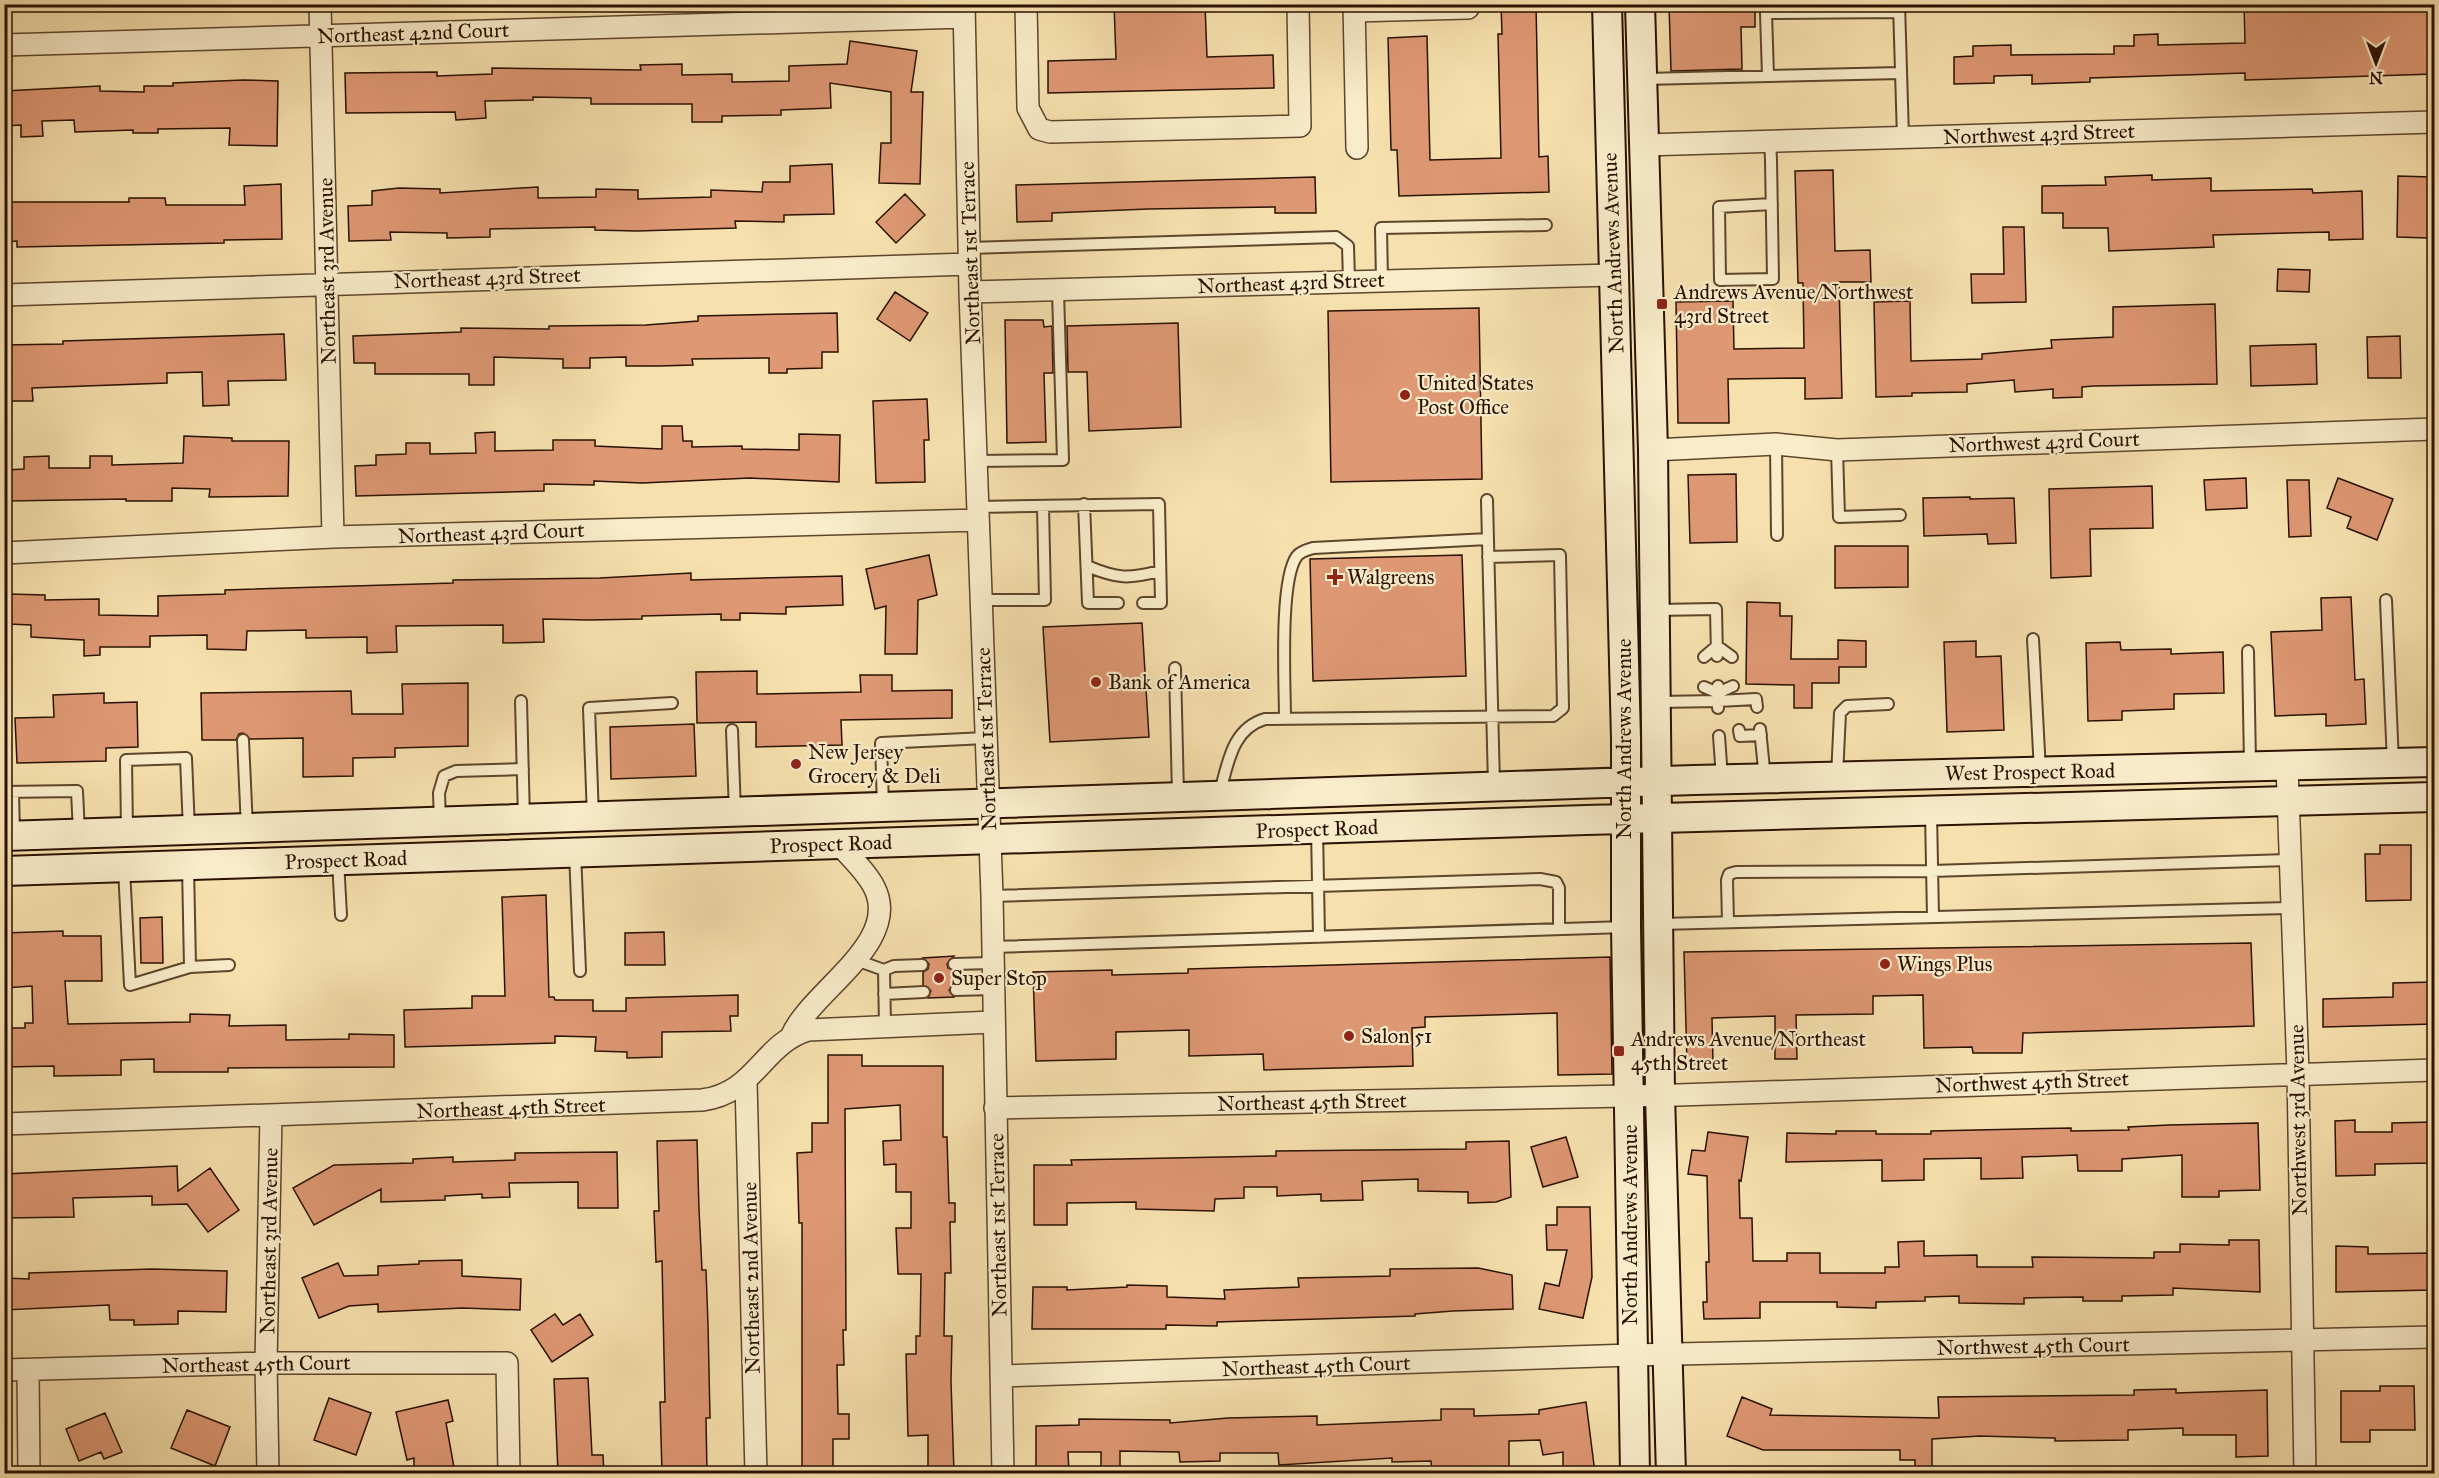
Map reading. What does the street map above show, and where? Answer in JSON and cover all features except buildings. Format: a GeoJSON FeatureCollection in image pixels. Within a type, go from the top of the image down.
{"type":"FeatureCollection","features":[{"type":"Feature","properties":{"kind":"main road","name":"North Andrews Avenue"},"geometry":{"type":"LineString","coordinates":[[1607,4],[1626,783],[1631,1355],[1635,1473]]}},
{"type":"Feature","properties":{"kind":"main road","name":"North Andrews Avenue"},"geometry":{"type":"LineString","coordinates":[[1640,4],[1653,450],[1660,1095],[1671,1473]]}},
{"type":"Feature","properties":{"kind":"main road"},"geometry":{"type":"LineString","coordinates":[[1610,111],[1632,137],[1644,145]]}},
{"type":"Feature","properties":{"kind":"main road","name":"West Prospect Road"},"geometry":{"type":"LineString","coordinates":[[1626,783],[2434,762]]}},
{"type":"Feature","properties":{"kind":"main road","name":"Prospect Road"},"geometry":{"type":"LineString","coordinates":[[9,836],[1626,783]]}},
{"type":"Feature","properties":{"kind":"main road","name":"West Prospect Road"},"geometry":{"type":"LineString","coordinates":[[1658,818],[2434,797]]}},
{"type":"Feature","properties":{"kind":"main road","name":"Prospect Road"},"geometry":{"type":"LineString","coordinates":[[4,871],[1658,818]]}},
{"type":"Feature","properties":{"kind":"main road"},"geometry":{"type":"LineString","coordinates":[[337,825],[338,861]]}},
{"type":"Feature","properties":{"kind":"street","name":"Northeast 3rd Avenue"},"geometry":{"type":"LineString","coordinates":[[320,4],[333,537]]}},
{"type":"Feature","properties":{"kind":"street"},"geometry":{"type":"LineString","coordinates":[[1026,4],[1028,108],[1039,129],[1050,132],[1300,126],[1298,4]]}},
{"type":"Feature","properties":{"kind":"street"},"geometry":{"type":"LineString","coordinates":[[1357,148],[1354,8],[1468,8]]}},
{"type":"Feature","properties":{"kind":"street","name":"Northeast 42nd Court"},"geometry":{"type":"LineString","coordinates":[[4,45],[321,36],[964,11]]}},
{"type":"Feature","properties":{"kind":"street","name":"Northeast 1st Terrace"},"geometry":{"type":"LineString","coordinates":[[964,11],[970,292],[992,896],[1003,1473]]}},
{"type":"Feature","properties":{"kind":"street","name":"Northwest 43rd Street"},"geometry":{"type":"LineString","coordinates":[[1644,145],[2434,122]]}},
{"type":"Feature","properties":{"kind":"street","name":"Northeast 43rd Street"},"geometry":{"type":"LineString","coordinates":[[4,295],[969,256]]}},
{"type":"Feature","properties":{"kind":"street","name":"Northeast 43rd Street"},"geometry":{"type":"LineString","coordinates":[[970,292],[1058,292],[1349,280],[1613,275]]}},
{"type":"Feature","properties":{"kind":"street","name":"Northwest 43rd Court"},"geometry":{"type":"LineString","coordinates":[[1653,450],[1776,444],[1836,450],[2434,429]]}},
{"type":"Feature","properties":{"kind":"street","name":"Northeast 43rd Court"},"geometry":{"type":"LineString","coordinates":[[4,553],[333,537],[978,514]]}},
{"type":"Feature","properties":{"kind":"street","name":"Northwest 3rd Avenue"},"geometry":{"type":"LineString","coordinates":[[2287,766],[2298,1073],[2305,1473]]}},
{"type":"Feature","properties":{"kind":"street"},"geometry":{"type":"LineString","coordinates":[[791,1037],[805,1013],[855,960],[872,937],[879,907],[870,880],[839,844]]}},
{"type":"Feature","properties":{"kind":"street","name":"Northeast 45th Street"},"geometry":{"type":"LineString","coordinates":[[4,1124],[687,1102],[725,1095],[746,1082],[791,1037],[818,1029],[993,1022]]}},
{"type":"Feature","properties":{"kind":"street","name":"Northwest 45th Street"},"geometry":{"type":"LineString","coordinates":[[1629,1096],[2434,1070]]}},
{"type":"Feature","properties":{"kind":"street","name":"Northeast 2nd Avenue"},"geometry":{"type":"LineString","coordinates":[[746,1082],[756,1473]]}},
{"type":"Feature","properties":{"kind":"street","name":"Northeast 45th Street"},"geometry":{"type":"LineString","coordinates":[[995,1108],[1629,1096]]}},
{"type":"Feature","properties":{"kind":"street","name":"Northeast 3rd Avenue"},"geometry":{"type":"LineString","coordinates":[[268,1473],[266,1363],[271,1116]]}},
{"type":"Feature","properties":{"kind":"street","name":"Northwest 45th Court"},"geometry":{"type":"LineString","coordinates":[[1631,1355],[2434,1337]]}},
{"type":"Feature","properties":{"kind":"street","name":"Northeast 45th Court"},"geometry":{"type":"LineString","coordinates":[[1001,1376],[1631,1355]]}},
{"type":"Feature","properties":{"kind":"street","name":"Northeast 45th Court"},"geometry":{"type":"LineString","coordinates":[[4,1370],[266,1363],[507,1363],[509,1473]]}},
{"type":"Feature","properties":{"kind":"street"},"geometry":{"type":"LineString","coordinates":[[28,1370],[30,1473]]}},
{"type":"Feature","properties":{"kind":"lane"},"geometry":{"type":"LineString","coordinates":[[1768,76],[1766,14],[1899,8],[1903,138]]}},
{"type":"Feature","properties":{"kind":"lane"},"geometry":{"type":"LineString","coordinates":[[1642,80],[1901,73]]}},
{"type":"Feature","properties":{"kind":"lane"},"geometry":{"type":"LineString","coordinates":[[1770,142],[1772,204],[1773,279],[1720,280],[1719,207],[1772,204]]}},
{"type":"Feature","properties":{"kind":"lane"},"geometry":{"type":"LineString","coordinates":[[1382,280],[1381,228],[1546,225]]}},
{"type":"Feature","properties":{"kind":"lane"},"geometry":{"type":"LineString","coordinates":[[969,256],[1336,237],[1348,246],[1349,280]]}},
{"type":"Feature","properties":{"kind":"lane"},"geometry":{"type":"LineString","coordinates":[[976,461],[1063,460],[1058,292]]}},
{"type":"Feature","properties":{"kind":"lane"},"geometry":{"type":"LineString","coordinates":[[1776,444],[1777,535]]}},
{"type":"Feature","properties":{"kind":"lane"},"geometry":{"type":"LineString","coordinates":[[1836,450],[1839,517],[1900,515]]}},
{"type":"Feature","properties":{"kind":"lane"},"geometry":{"type":"LineString","coordinates":[[1487,500],[1494,788]]}},
{"type":"Feature","properties":{"kind":"lane"},"geometry":{"type":"LineString","coordinates":[[1084,504],[1088,603],[1118,603]]}},
{"type":"Feature","properties":{"kind":"lane"},"geometry":{"type":"LineString","coordinates":[[978,514],[1043,506],[1160,504],[1161,603],[1143,603]]}},
{"type":"Feature","properties":{"kind":"lane"},"geometry":{"type":"LineString","coordinates":[[982,600],[1045,600],[1043,506]]}},
{"type":"Feature","properties":{"kind":"lane"},"geometry":{"type":"LineString","coordinates":[[1285,719],[1287,579],[1297,556],[1302,551],[1313,548],[1488,539]]}},
{"type":"Feature","properties":{"kind":"lane"},"geometry":{"type":"LineString","coordinates":[[1218,797],[1236,740],[1252,723],[1265,719],[1553,716],[1563,708],[1560,555],[1488,558]]}},
{"type":"Feature","properties":{"kind":"lane"},"geometry":{"type":"LineString","coordinates":[[1087,566],[1114,577],[1140,576],[1160,571]]}},
{"type":"Feature","properties":{"kind":"lane"},"geometry":{"type":"LineString","coordinates":[[2386,600],[2393,764]]}},
{"type":"Feature","properties":{"kind":"lane"},"geometry":{"type":"LineString","coordinates":[[1656,610],[1716,609],[1717,651]]}},
{"type":"Feature","properties":{"kind":"lane"},"geometry":{"type":"LineString","coordinates":[[2033,639],[2040,772]]}},
{"type":"Feature","properties":{"kind":"lane"},"geometry":{"type":"LineString","coordinates":[[1704,657],[1717,651],[1732,657]]}},
{"type":"Feature","properties":{"kind":"lane"},"geometry":{"type":"LineString","coordinates":[[2248,651],[2250,768]]}},
{"type":"Feature","properties":{"kind":"lane"},"geometry":{"type":"LineString","coordinates":[[1175,668],[1179,798]]}},
{"type":"Feature","properties":{"kind":"lane"},"geometry":{"type":"LineString","coordinates":[[1657,702],[1718,697],[1733,686]]}},
{"type":"Feature","properties":{"kind":"lane"},"geometry":{"type":"LineString","coordinates":[[1704,687],[1718,697],[1738,704],[1756,699],[1757,706]]}},
{"type":"Feature","properties":{"kind":"lane"},"geometry":{"type":"LineString","coordinates":[[521,701],[524,819]]}},
{"type":"Feature","properties":{"kind":"lane"},"geometry":{"type":"LineString","coordinates":[[593,817],[589,708],[672,703]]}},
{"type":"Feature","properties":{"kind":"lane"},"geometry":{"type":"LineString","coordinates":[[1837,777],[1840,713],[1847,706],[1888,704]]}},
{"type":"Feature","properties":{"kind":"lane"},"geometry":{"type":"LineString","coordinates":[[732,729],[735,812]]}},
{"type":"Feature","properties":{"kind":"lane"},"geometry":{"type":"LineString","coordinates":[[1722,780],[1719,733],[1760,732],[1765,779]]}},
{"type":"Feature","properties":{"kind":"lane"},"geometry":{"type":"LineString","coordinates":[[883,807],[881,744],[986,738]]}},
{"type":"Feature","properties":{"kind":"lane"},"geometry":{"type":"LineString","coordinates":[[243,740],[247,828]]}},
{"type":"Feature","properties":{"kind":"lane"},"geometry":{"type":"LineString","coordinates":[[127,832],[126,760],[186,758],[189,830]]}},
{"type":"Feature","properties":{"kind":"lane"},"geometry":{"type":"LineString","coordinates":[[440,822],[439,793],[444,776],[456,771],[523,769]]}},
{"type":"Feature","properties":{"kind":"lane"},"geometry":{"type":"LineString","coordinates":[[9,836],[9,792],[77,791],[80,833]]}},
{"type":"Feature","properties":{"kind":"lane"},"geometry":{"type":"LineString","coordinates":[[1931,810],[1933,917]]}},
{"type":"Feature","properties":{"kind":"lane"},"geometry":{"type":"LineString","coordinates":[[1317,828],[1319,937]]}},
{"type":"Feature","properties":{"kind":"lane"},"geometry":{"type":"LineString","coordinates":[[575,853],[580,971]]}},
{"type":"Feature","properties":{"kind":"lane"},"geometry":{"type":"LineString","coordinates":[[1728,922],[1727,880],[1729,874],[1736,872],[1932,871],[2290,860]]}},
{"type":"Feature","properties":{"kind":"lane"},"geometry":{"type":"LineString","coordinates":[[338,861],[341,915]]}},
{"type":"Feature","properties":{"kind":"lane"},"geometry":{"type":"LineString","coordinates":[[188,865],[190,967]]}},
{"type":"Feature","properties":{"kind":"lane"},"geometry":{"type":"LineString","coordinates":[[124,867],[130,985],[190,967],[229,965]]}},
{"type":"Feature","properties":{"kind":"lane"},"geometry":{"type":"LineString","coordinates":[[992,896],[1540,879],[1556,882],[1559,888],[1559,929]]}},
{"type":"Feature","properties":{"kind":"lane"},"geometry":{"type":"LineString","coordinates":[[1659,924],[2291,908]]}},
{"type":"Feature","properties":{"kind":"lane"},"geometry":{"type":"LineString","coordinates":[[954,964],[992,955],[1319,937],[1626,927]]}},
{"type":"Feature","properties":{"kind":"lane"},"geometry":{"type":"LineString","coordinates":[[855,960],[884,970],[894,966],[922,965]]}},
{"type":"Feature","properties":{"kind":"lane"},"geometry":{"type":"LineString","coordinates":[[884,970],[885,1027]]}},
{"type":"Feature","properties":{"kind":"lane"},"geometry":{"type":"LineString","coordinates":[[956,990],[993,989]]}},
{"type":"Feature","properties":{"kind":"lane"},"geometry":{"type":"LineString","coordinates":[[884,994],[924,992]]}},
{"type":"Feature","properties":{"kind":"place","name":"Andrews Avenue/Northwest 43rd Street"},"geometry":{"type":"Point","coordinates":[1662,304]}},
{"type":"Feature","properties":{"kind":"place","name":"United States Post Office"},"geometry":{"type":"Point","coordinates":[1405,395]}},
{"type":"Feature","properties":{"kind":"place","name":"Walgreens"},"geometry":{"type":"Point","coordinates":[1335,577]}},
{"type":"Feature","properties":{"kind":"place","name":"Bank of America"},"geometry":{"type":"Point","coordinates":[1096,682]}},
{"type":"Feature","properties":{"kind":"place","name":"New Jersey Grocery & Deli"},"geometry":{"type":"Point","coordinates":[796,764]}},
{"type":"Feature","properties":{"kind":"place","name":"Wings Plus"},"geometry":{"type":"Point","coordinates":[1885,964]}},
{"type":"Feature","properties":{"kind":"place","name":"Super Stop"},"geometry":{"type":"Point","coordinates":[939,978]}},
{"type":"Feature","properties":{"kind":"place","name":"Salon 51"},"geometry":{"type":"Point","coordinates":[1349,1036]}},
{"type":"Feature","properties":{"kind":"place","name":"Andrews Avenue/Northeast 45th Street"},"geometry":{"type":"Point","coordinates":[1619,1051]}}]}
